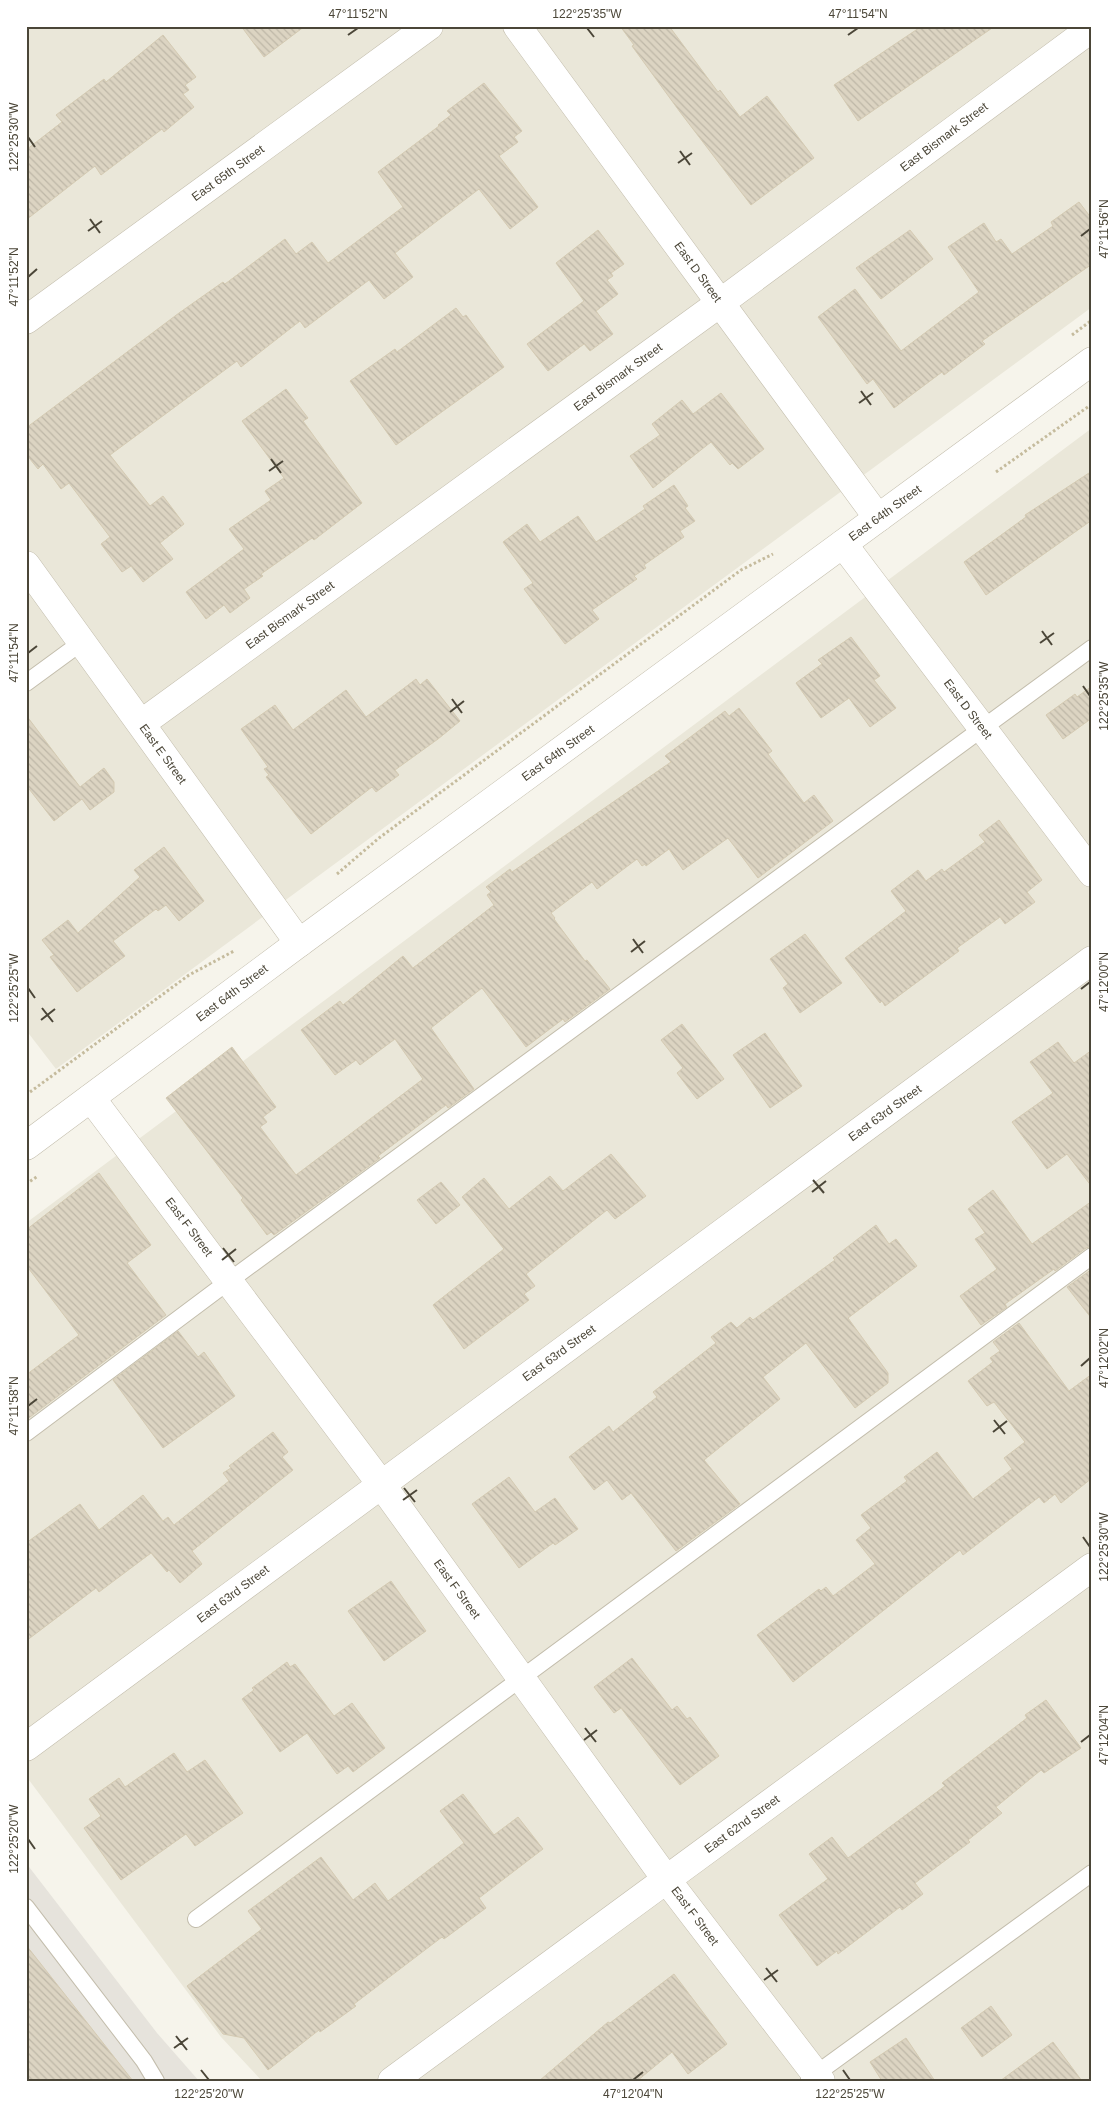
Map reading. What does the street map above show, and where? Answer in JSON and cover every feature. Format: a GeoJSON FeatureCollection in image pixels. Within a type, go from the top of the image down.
{"type":"FeatureCollection","features":[{"type":"Feature","properties":{"kind":"street","name":"East 65th Street"},"geometry":{"type":"LineString","coordinates":[[26,320],[430,26]]}},
{"type":"Feature","properties":{"kind":"street","name":"East D Street"},"geometry":{"type":"LineString","coordinates":[[517,26],[878,518]]}},
{"type":"Feature","properties":{"kind":"street","name":"East Bismark Street"},"geometry":{"type":"LineString","coordinates":[[142,724],[720,303],[1092,28]]}},
{"type":"Feature","properties":{"kind":"street","name":"East 64th Street"},"geometry":{"type":"LineString","coordinates":[[26,1146],[299,943],[1092,361]]}},
{"type":"Feature","properties":{"kind":"street","name":"East D Street"},"geometry":{"type":"LineString","coordinates":[[843,544],[1092,874]]}},
{"type":"Feature","properties":{"kind":"street","name":"East E Street"},"geometry":{"type":"LineString","coordinates":[[26,565],[299,943]]}},
{"type":"Feature","properties":{"kind":"street","name":"East 63rd Street"},"geometry":{"type":"LineString","coordinates":[[26,1747],[1092,960]]}},
{"type":"Feature","properties":{"kind":"street","name":"East F Street"},"geometry":{"type":"LineString","coordinates":[[91,1098],[381,1484],[666,1879],[814,2078]]}},
{"type":"Feature","properties":{"kind":"street","name":"East 62nd Street"},"geometry":{"type":"LineString","coordinates":[[392,2081],[1092,1568]]}},
{"type":"Feature","properties":{"kind":"lane"},"geometry":{"type":"LineString","coordinates":[[26,683],[82,642]]}},
{"type":"Feature","properties":{"kind":"lane"},"geometry":{"type":"LineString","coordinates":[[26,1433],[229,1281],[1092,648]]}},
{"type":"Feature","properties":{"kind":"lane"},"geometry":{"type":"LineString","coordinates":[[196,1919],[1092,1256]]}},
{"type":"Feature","properties":{"kind":"lane"},"geometry":{"type":"LineString","coordinates":[[814,2078],[1092,1873]]}},
{"type":"Feature","properties":{"kind":"lane"},"geometry":{"type":"LineString","coordinates":[[26,1907],[144,2061],[156,2081]]}},
{"type":"Feature","properties":{"kind":"path"},"geometry":{"type":"LineString","coordinates":[[1068,338],[1092,320]]}},
{"type":"Feature","properties":{"kind":"path"},"geometry":{"type":"LineString","coordinates":[[335,876],[379,838],[742,570],[774,554]]}},
{"type":"Feature","properties":{"kind":"path"},"geometry":{"type":"LineString","coordinates":[[26,1095],[189,975],[240,947]]}},
{"type":"Feature","properties":{"kind":"shaded area"},"geometry":{"type":"Polygon","coordinates":[[[26,26],[1092,26],[1092,307],[56,1069],[26,1030],[26,26]]]}},
{"type":"Feature","properties":{"kind":"shaded area"},"geometry":{"type":"Polygon","coordinates":[[[1092,428],[1092,2081],[262,2081],[221,2037],[26,1776],[26,1223],[1092,428]]]}},
{"type":"Feature","properties":{"kind":"shaded area"},"geometry":{"type":"Polygon","coordinates":[[[26,1863],[157,2033],[199,2081],[26,2081],[26,1863]]]}},
{"type":"Feature","properties":{"kind":"building"},"geometry":{"type":"Polygon","coordinates":[[[241,26],[305,26],[264,57],[241,26]]]}},
{"type":"Feature","properties":{"kind":"building"},"geometry":{"type":"Polygon","coordinates":[[[620,26],[669,26],[718,92],[720,90],[740,117],[767,96],[814,158],[751,205],[680,112],[632,46],[634,45],[620,26]]]}},
{"type":"Feature","properties":{"kind":"building"},"geometry":{"type":"Polygon","coordinates":[[[922,26],[995,26],[858,121],[834,85],[922,26]]]}},
{"type":"Feature","properties":{"kind":"building"},"geometry":{"type":"Polygon","coordinates":[[[163,35],[196,77],[185,85],[189,90],[183,94],[194,107],[164,132],[162,129],[101,175],[95,166],[26,220],[26,150],[62,122],[56,115],[104,79],[106,82],[163,35]]]}},
{"type":"Feature","properties":{"kind":"building"},"geometry":{"type":"Polygon","coordinates":[[[484,83],[522,131],[514,137],[518,142],[499,156],[538,207],[510,229],[479,189],[395,253],[413,277],[384,299],[369,280],[305,328],[300,321],[241,367],[237,361],[110,455],[150,506],[163,496],[184,524],[160,543],[173,559],[143,582],[131,566],[122,572],[101,544],[110,537],[69,483],[61,489],[43,464],[38,469],[26,454],[26,428],[179,313],[223,282],[225,284],[285,239],[296,254],[312,242],[328,263],[403,207],[378,172],[439,126],[451,115],[447,111],[484,83]]]}},
{"type":"Feature","properties":{"kind":"building"},"geometry":{"type":"Polygon","coordinates":[[[1079,202],[1092,219],[1092,264],[982,341],[985,344],[944,375],[942,372],[894,408],[873,379],[867,384],[818,317],[855,289],[901,351],[979,292],[948,247],[984,223],[996,242],[1001,239],[1012,254],[1053,226],[1051,222],[1079,202]]]}},
{"type":"Feature","properties":{"kind":"building"},"geometry":{"type":"Polygon","coordinates":[[[598,230],[624,264],[611,273],[613,276],[607,280],[618,294],[596,311],[613,334],[590,351],[584,344],[548,371],[527,344],[584,301],[556,263],[598,230]]]}},
{"type":"Feature","properties":{"kind":"building"},"geometry":{"type":"Polygon","coordinates":[[[910,230],[933,259],[881,299],[856,268],[910,230]]]}},
{"type":"Feature","properties":{"kind":"building"},"geometry":{"type":"Polygon","coordinates":[[[456,308],[463,317],[466,315],[504,367],[396,445],[350,381],[395,349],[397,352],[456,308]]]}},
{"type":"Feature","properties":{"kind":"building"},"geometry":{"type":"Polygon","coordinates":[[[286,389],[308,418],[303,421],[362,503],[314,540],[312,538],[261,574],[263,576],[244,589],[250,598],[230,613],[224,605],[206,619],[186,592],[244,549],[229,529],[271,500],[265,491],[284,478],[242,421],[286,389]]]}},
{"type":"Feature","properties":{"kind":"building"},"geometry":{"type":"Polygon","coordinates":[[[721,393],[764,449],[738,469],[732,463],[730,465],[711,442],[653,488],[630,456],[660,435],[652,424],[682,400],[693,414],[721,393]]]}},
{"type":"Feature","properties":{"kind":"building"},"geometry":{"type":"Polygon","coordinates":[[[1092,471],[1092,520],[986,595],[964,562],[1026,517],[1025,515],[1092,471]]]}},
{"type":"Feature","properties":{"kind":"building"},"geometry":{"type":"Polygon","coordinates":[[[674,485],[688,506],[685,508],[695,521],[680,531],[684,537],[644,565],[646,568],[634,576],[637,579],[592,610],[599,619],[565,644],[524,589],[533,583],[503,542],[527,524],[540,542],[578,516],[596,542],[645,509],[643,506],[674,485]]]}},
{"type":"Feature","properties":{"kind":"building"},"geometry":{"type":"Polygon","coordinates":[[[851,637],[880,676],[874,680],[896,708],[870,727],[849,698],[821,718],[796,683],[822,664],[818,660],[851,637]]]}},
{"type":"Feature","properties":{"kind":"building"},"geometry":{"type":"Polygon","coordinates":[[[416,679],[420,685],[427,679],[460,721],[395,770],[399,775],[376,792],[372,787],[311,834],[266,777],[269,775],[264,769],[268,767],[241,729],[275,705],[293,730],[346,690],[366,717],[416,679]]]}},
{"type":"Feature","properties":{"kind":"building"},"geometry":{"type":"Polygon","coordinates":[[[1092,686],[1092,718],[1063,739],[1046,715],[1075,694],[1077,697],[1092,686]]]}},
{"type":"Feature","properties":{"kind":"building"},"geometry":{"type":"Polygon","coordinates":[[[739,708],[772,751],[768,754],[804,803],[814,795],[833,821],[758,878],[728,838],[683,870],[669,849],[646,866],[645,864],[642,866],[637,859],[597,889],[592,882],[551,913],[585,961],[587,960],[610,989],[565,1022],[563,1019],[526,1047],[482,988],[431,1028],[474,1089],[448,1108],[446,1105],[378,1156],[380,1158],[274,1235],[271,1232],[267,1235],[241,1200],[243,1198],[166,1098],[232,1047],[276,1107],[263,1117],[267,1122],[260,1127],[296,1175],[423,1079],[395,1039],[360,1065],[356,1060],[335,1075],[301,1030],[340,1001],[343,1005],[403,956],[413,968],[494,905],[487,895],[491,892],[486,887],[510,869],[512,872],[671,762],[665,756],[725,711],[729,716],[739,708]]]}},
{"type":"Feature","properties":{"kind":"building"},"geometry":{"type":"Polygon","coordinates":[[[26,715],[80,787],[104,768],[114,782],[114,792],[90,810],[82,799],[54,821],[26,785],[26,715]]]}},
{"type":"Feature","properties":{"kind":"building"},"geometry":{"type":"Polygon","coordinates":[[[999,820],[1042,880],[1027,892],[1035,902],[1005,924],[1000,917],[957,948],[959,951],[885,1006],[882,1001],[880,1003],[845,958],[906,911],[891,891],[918,870],[926,881],[942,869],[944,872],[985,842],[979,835],[999,820]]]}},
{"type":"Feature","properties":{"kind":"building"},"geometry":{"type":"Polygon","coordinates":[[[164,847],[204,901],[179,921],[166,905],[158,911],[156,909],[113,941],[125,956],[77,992],[50,957],[54,955],[42,940],[68,920],[78,933],[140,877],[134,870],[164,847]]]}},
{"type":"Feature","properties":{"kind":"building"},"geometry":{"type":"Polygon","coordinates":[[[805,934],[842,983],[800,1013],[783,988],[788,984],[770,959],[805,934]]]}},
{"type":"Feature","properties":{"kind":"building"},"geometry":{"type":"Polygon","coordinates":[[[682,1024],[724,1079],[697,1099],[677,1073],[683,1068],[661,1040],[682,1024]]]}},
{"type":"Feature","properties":{"kind":"building"},"geometry":{"type":"Polygon","coordinates":[[[765,1033],[802,1086],[770,1108],[733,1055],[765,1033]]]}},
{"type":"Feature","properties":{"kind":"building"},"geometry":{"type":"Polygon","coordinates":[[[1058,1042],[1074,1063],[1092,1050],[1092,1187],[1067,1154],[1047,1169],[1012,1122],[1053,1093],[1030,1062],[1058,1042]]]}},
{"type":"Feature","properties":{"kind":"building"},"geometry":{"type":"Polygon","coordinates":[[[611,1154],[646,1196],[615,1219],[607,1210],[526,1274],[535,1286],[524,1294],[529,1300],[464,1349],[433,1305],[504,1249],[462,1197],[484,1178],[509,1209],[550,1176],[563,1191],[611,1154]]]}},
{"type":"Feature","properties":{"kind":"building"},"geometry":{"type":"Polygon","coordinates":[[[99,1173],[151,1245],[127,1263],[166,1315],[26,1420],[26,1375],[79,1335],[26,1265],[26,1230],[99,1173]]]}},
{"type":"Feature","properties":{"kind":"building"},"geometry":{"type":"Polygon","coordinates":[[[441,1182],[460,1205],[436,1224],[417,1200],[441,1182]]]}},
{"type":"Feature","properties":{"kind":"building"},"geometry":{"type":"Polygon","coordinates":[[[993,1190],[1032,1244],[1092,1201],[1092,1246],[1086,1248],[1055,1271],[1054,1269],[1005,1304],[1007,1307],[981,1325],[960,1296],[997,1269],[975,1239],[985,1233],[968,1209],[993,1190]]]}},
{"type":"Feature","properties":{"kind":"building"},"geometry":{"type":"Polygon","coordinates":[[[876,1225],[889,1244],[896,1239],[917,1266],[848,1318],[888,1373],[888,1383],[855,1408],[806,1343],[763,1377],[780,1399],[704,1460],[740,1504],[676,1551],[631,1493],[622,1500],[607,1480],[594,1490],[569,1457],[609,1426],[613,1432],[657,1397],[653,1392],[716,1343],[711,1337],[731,1322],[737,1328],[750,1317],[753,1320],[835,1260],[833,1258],[876,1225]]]}},
{"type":"Feature","properties":{"kind":"building"},"geometry":{"type":"Polygon","coordinates":[[[1092,1269],[1092,1319],[1067,1287],[1092,1269]]]}},
{"type":"Feature","properties":{"kind":"building"},"geometry":{"type":"Polygon","coordinates":[[[1019,1323],[1069,1391],[1092,1374],[1092,1478],[1061,1503],[1055,1494],[1044,1503],[1039,1497],[963,1555],[960,1550],[793,1682],[757,1635],[819,1589],[821,1591],[826,1587],[833,1596],[875,1564],[856,1540],[871,1528],[861,1515],[907,1481],[904,1477],[937,1452],[973,1499],[1012,1469],[1004,1458],[1025,1442],[994,1402],[987,1406],[968,1381],[993,1362],[990,1358],[1000,1351],[993,1342],[1019,1323]]]}},
{"type":"Feature","properties":{"kind":"building"},"geometry":{"type":"Polygon","coordinates":[[[178,1331],[198,1357],[204,1352],[235,1396],[163,1448],[113,1380],[178,1331]]]}},
{"type":"Feature","properties":{"kind":"building"},"geometry":{"type":"Polygon","coordinates":[[[273,1432],[288,1452],[282,1457],[293,1470],[192,1551],[202,1564],[180,1583],[169,1570],[167,1572],[151,1553],[99,1592],[96,1588],[26,1641],[26,1543],[80,1504],[99,1530],[143,1495],[163,1521],[168,1517],[174,1525],[229,1481],[223,1473],[231,1468],[229,1466],[273,1432]]]}},
{"type":"Feature","properties":{"kind":"building"},"geometry":{"type":"Polygon","coordinates":[[[509,1477],[535,1512],[555,1498],[578,1529],[555,1545],[553,1543],[519,1568],[472,1504],[509,1477]]]}},
{"type":"Feature","properties":{"kind":"building"},"geometry":{"type":"Polygon","coordinates":[[[391,1581],[426,1631],[384,1661],[348,1611],[391,1581]]]}},
{"type":"Feature","properties":{"kind":"building"},"geometry":{"type":"Polygon","coordinates":[[[632,1658],[672,1710],[677,1706],[687,1719],[690,1717],[719,1756],[680,1785],[621,1708],[614,1713],[594,1687],[632,1658]]]}},
{"type":"Feature","properties":{"kind":"building"},"geometry":{"type":"Polygon","coordinates":[[[287,1662],[290,1667],[295,1664],[334,1716],[352,1703],[385,1748],[353,1772],[348,1766],[337,1774],[307,1733],[280,1752],[242,1699],[254,1690],[252,1688],[287,1662]]]}},
{"type":"Feature","properties":{"kind":"building"},"geometry":{"type":"Polygon","coordinates":[[[1046,1700],[1081,1748],[1044,1773],[1041,1770],[996,1807],[1002,1813],[968,1840],[970,1842],[915,1883],[923,1894],[902,1910],[900,1907],[838,1954],[837,1951],[817,1966],[779,1915],[828,1879],[809,1854],[832,1837],[848,1858],[945,1786],[942,1783],[1027,1718],[1025,1715],[1046,1700]]]}},
{"type":"Feature","properties":{"kind":"building"},"geometry":{"type":"Polygon","coordinates":[[[174,1753],[187,1772],[205,1760],[243,1813],[195,1846],[186,1834],[121,1880],[84,1828],[101,1816],[89,1799],[119,1778],[125,1787],[174,1753]]]}},
{"type":"Feature","properties":{"kind":"building"},"geometry":{"type":"Polygon","coordinates":[[[463,1794],[494,1835],[518,1817],[543,1849],[479,1898],[486,1908],[444,1939],[442,1937],[354,2004],[356,2006],[320,2032],[319,2030],[268,2070],[244,2038],[223,2034],[187,1986],[262,1929],[248,1911],[321,1857],[353,1900],[375,1883],[388,1901],[464,1843],[440,1811],[463,1794]]]}},
{"type":"Feature","properties":{"kind":"building"},"geometry":{"type":"Polygon","coordinates":[[[26,1945],[133,2081],[26,2081],[26,1945]]]}},
{"type":"Feature","properties":{"kind":"building"},"geometry":{"type":"Polygon","coordinates":[[[674,1974],[727,2044],[688,2074],[672,2052],[637,2081],[539,2081],[608,2022],[610,2023],[674,1974]]]}},
{"type":"Feature","properties":{"kind":"building"},"geometry":{"type":"Polygon","coordinates":[[[991,2006],[1012,2035],[982,2057],[961,2028],[991,2006]]]}},
{"type":"Feature","properties":{"kind":"building"},"geometry":{"type":"Polygon","coordinates":[[[906,2038],[935,2081],[882,2081],[870,2062],[906,2038]]]}},
{"type":"Feature","properties":{"kind":"building"},"geometry":{"type":"Polygon","coordinates":[[[1053,2042],[1082,2081],[1000,2081],[1053,2042]]]}}]}
